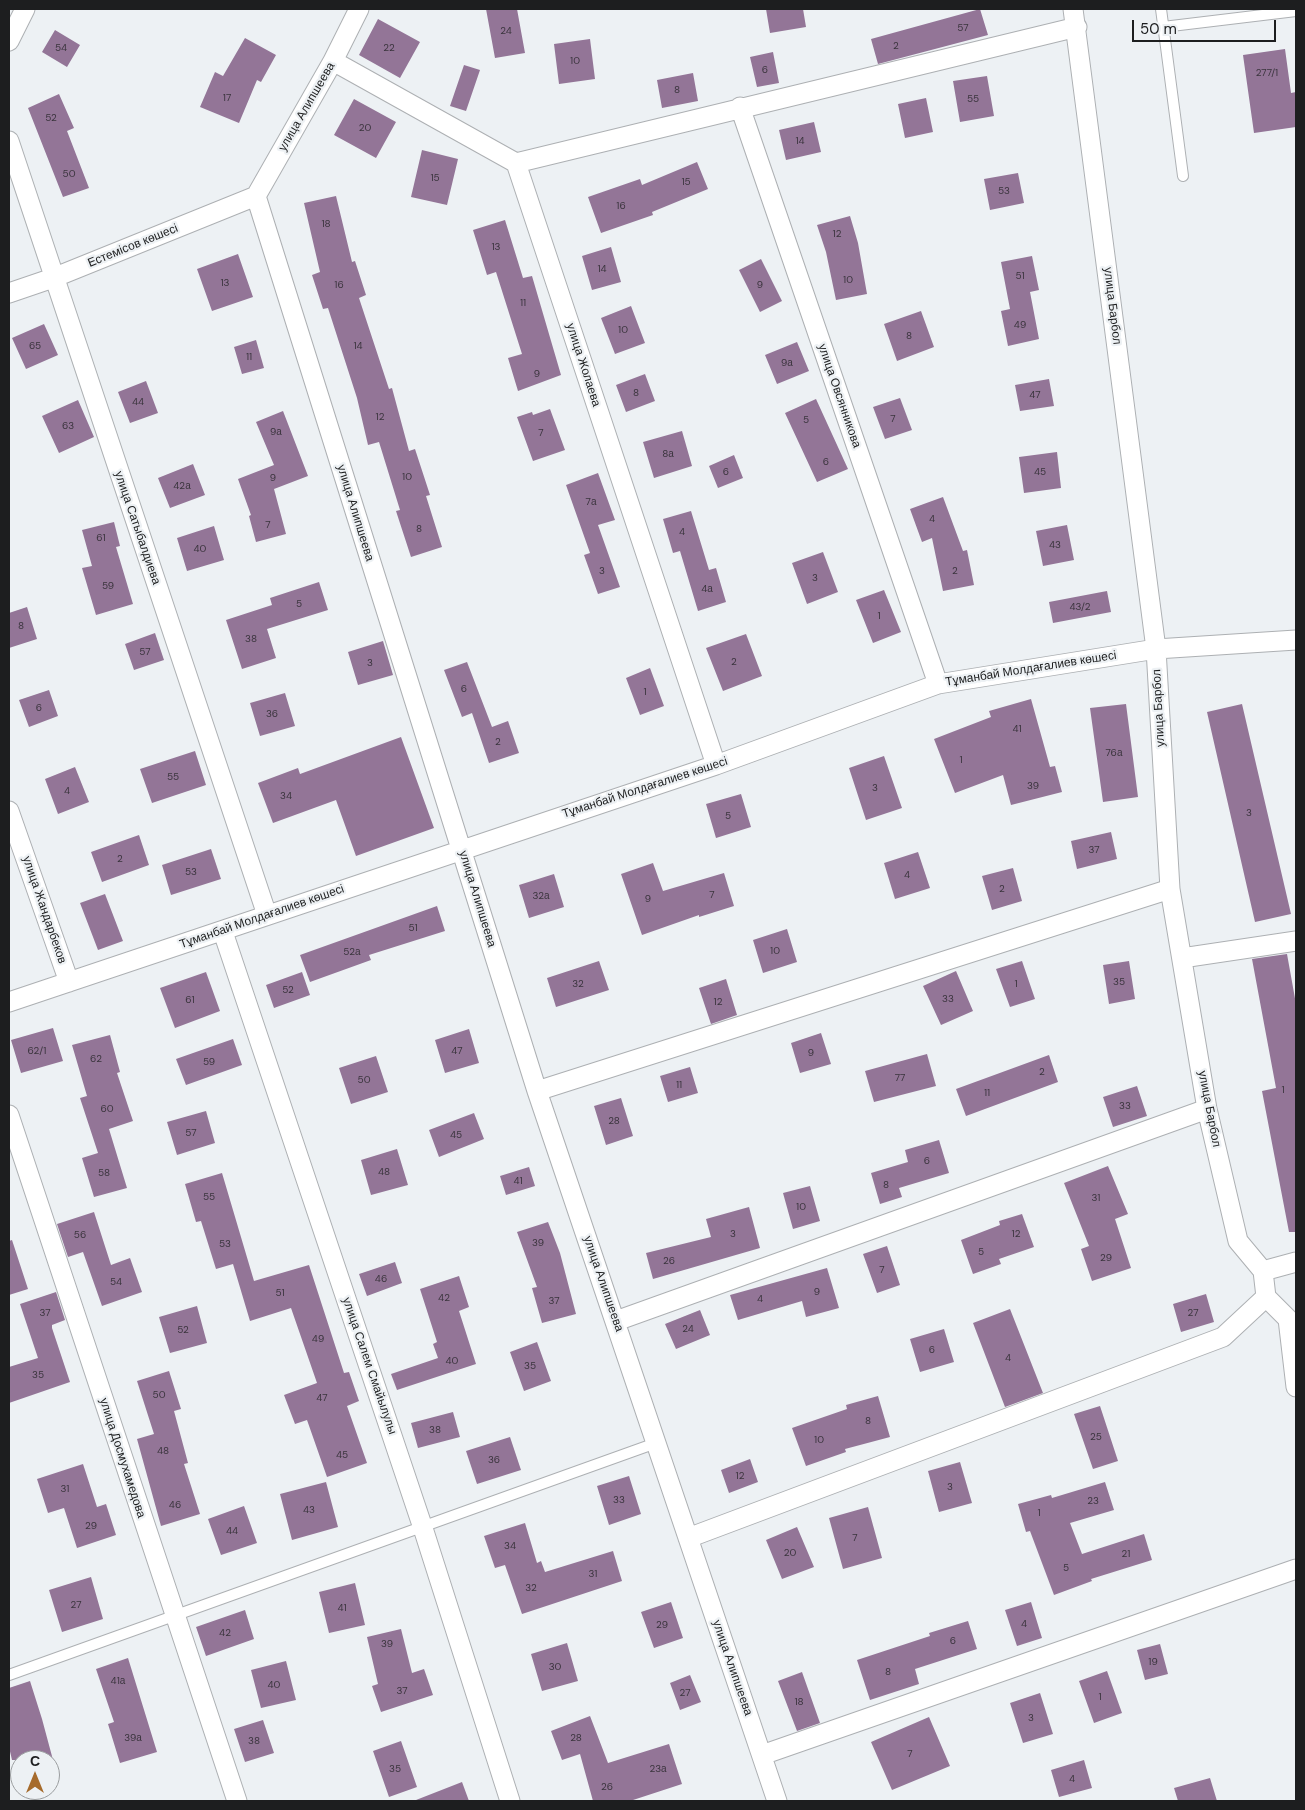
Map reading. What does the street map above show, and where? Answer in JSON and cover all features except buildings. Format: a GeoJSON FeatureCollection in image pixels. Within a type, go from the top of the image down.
{"type":"FeatureCollection","features":[{"type":"Feature","properties":{"kind":"street"},"geometry":{"type":"LineString","coordinates":[[9,41],[25,9]]}},
{"type":"Feature","properties":{"kind":"street","name":"улица Алипшеева"},"geometry":{"type":"LineString","coordinates":[[359,9],[333,61],[256,196],[537,1091],[777,1801]]}},
{"type":"Feature","properties":{"kind":"street"},"geometry":{"type":"LineString","coordinates":[[333,61],[516,163],[740,107],[1075,18]]}},
{"type":"Feature","properties":{"kind":"street","name":"улица Барбол"},"geometry":{"type":"LineString","coordinates":[[1075,18],[1156,650],[1170,888],[1207,1109],[1238,1241],[1263,1271]]}},
{"type":"Feature","properties":{"kind":"street","name":"улица Овсянникова"},"geometry":{"type":"LineString","coordinates":[[740,107],[938,684]]}},
{"type":"Feature","properties":{"kind":"street","name":"улица Сатыбалдиева"},"geometry":{"type":"LineString","coordinates":[[9,141],[53,278],[267,915]]}},
{"type":"Feature","properties":{"kind":"street","name":"улица Жолаева"},"geometry":{"type":"LineString","coordinates":[[516,163],[716,765]]}},
{"type":"Feature","properties":{"kind":"street","name":"Естемісов көшесі"},"geometry":{"type":"LineString","coordinates":[[9,293],[53,278],[256,196]]}},
{"type":"Feature","properties":{"kind":"street","name":"Тұманбай Молдағалиев көшесі"},"geometry":{"type":"LineString","coordinates":[[9,1002],[223,932],[267,915],[461,849],[716,765],[938,684],[1156,650],[1296,640]]}},
{"type":"Feature","properties":{"kind":"street","name":"улица Жандарбеков"},"geometry":{"type":"LineString","coordinates":[[9,811],[69,982]]}},
{"type":"Feature","properties":{"kind":"street"},"geometry":{"type":"LineString","coordinates":[[537,1091],[1170,888]]}},
{"type":"Feature","properties":{"kind":"street","name":"улица Салем Смайылулы"},"geometry":{"type":"LineString","coordinates":[[223,932],[422,1525],[510,1801]]}},
{"type":"Feature","properties":{"kind":"street"},"geometry":{"type":"LineString","coordinates":[[1182,958],[1296,941]]}},
{"type":"Feature","properties":{"kind":"street"},"geometry":{"type":"LineString","coordinates":[[616,1321],[1207,1109]]}},
{"type":"Feature","properties":{"kind":"street","name":"улица Досмухамедова"},"geometry":{"type":"LineString","coordinates":[[9,1115],[237,1801]]}},
{"type":"Feature","properties":{"kind":"street"},"geometry":{"type":"LineString","coordinates":[[1296,1262],[1263,1271],[1266,1297],[1288,1319],[1296,1387]]}},
{"type":"Feature","properties":{"kind":"street"},"geometry":{"type":"LineString","coordinates":[[688,1538],[1223,1337],[1266,1297]]}},
{"type":"Feature","properties":{"kind":"street"},"geometry":{"type":"LineString","coordinates":[[762,1755],[1296,1569]]}},
{"type":"Feature","properties":{"kind":"lane"},"geometry":{"type":"LineString","coordinates":[[1160,9],[1183,176]]}},
{"type":"Feature","properties":{"kind":"lane"},"geometry":{"type":"LineString","coordinates":[[1163,27],[1296,11]]}},
{"type":"Feature","properties":{"kind":"lane"},"geometry":{"type":"LineString","coordinates":[[9,1675],[422,1525],[656,1443]]}}]}
